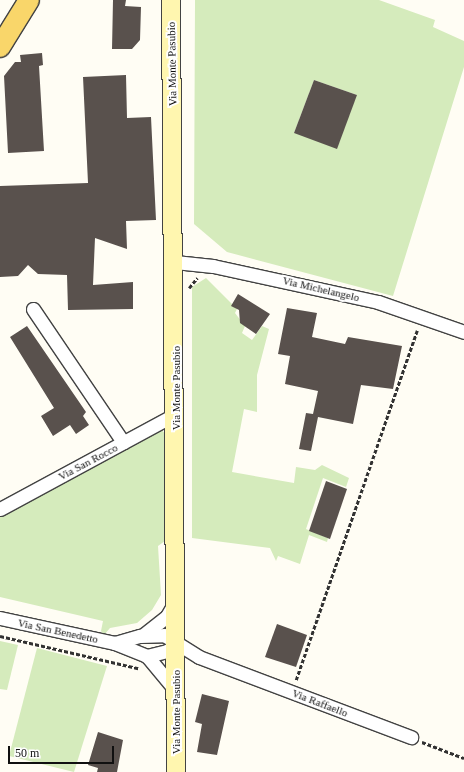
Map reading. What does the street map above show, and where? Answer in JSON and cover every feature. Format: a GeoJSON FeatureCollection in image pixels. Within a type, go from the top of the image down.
{"type":"FeatureCollection","features":[{"type":"Feature","properties":{"kind":"main road"},"geometry":{"type":"LineString","coordinates":[[0,47],[29,0]]}},
{"type":"Feature","properties":{"kind":"main road","name":"Via Monte Pasubio"},"geometry":{"type":"LineString","coordinates":[[170,1],[175,262],[177,644],[176,772]]}},
{"type":"Feature","properties":{"kind":"street","name":"Via Michelangelo"},"geometry":{"type":"LineString","coordinates":[[175,262],[270,277],[378,302],[464,332]]}},
{"type":"Feature","properties":{"kind":"street"},"geometry":{"type":"LineString","coordinates":[[33,309],[124,442]]}},
{"type":"Feature","properties":{"kind":"street","name":"Via San Rocco"},"geometry":{"type":"LineString","coordinates":[[0,509],[176,414]]}},
{"type":"Feature","properties":{"kind":"street"},"geometry":{"type":"LineString","coordinates":[[142,635],[167,616],[176,601]]}},
{"type":"Feature","properties":{"kind":"street","name":"Via San Benedetto"},"geometry":{"type":"LineString","coordinates":[[0,618],[111,642],[147,656]]}},
{"type":"Feature","properties":{"kind":"street","name":"Via San Benedetto"},"geometry":{"type":"LineString","coordinates":[[111,642],[142,635],[164,635],[177,644]]}},
{"type":"Feature","properties":{"kind":"street"},"geometry":{"type":"LineString","coordinates":[[176,691],[147,656],[162,653],[177,644]]}},
{"type":"Feature","properties":{"kind":"street","name":"Via Raffaello"},"geometry":{"type":"LineString","coordinates":[[177,644],[199,657],[411,737]]}},
{"type":"Feature","properties":{"kind":"path"},"geometry":{"type":"LineString","coordinates":[[292,692],[422,317]]}},
{"type":"Feature","properties":{"kind":"path"},"geometry":{"type":"LineString","coordinates":[[0,636],[144,670]]}},
{"type":"Feature","properties":{"kind":"path"},"geometry":{"type":"LineString","coordinates":[[101,661],[111,642]]}},
{"type":"Feature","properties":{"kind":"path"},"geometry":{"type":"LineString","coordinates":[[411,737],[464,758]]}},
{"type":"Feature","properties":{"kind":"green space"},"geometry":{"type":"Polygon","coordinates":[[[195,0],[379,0],[435,20],[433,27],[464,41],[464,67],[393,296],[227,252],[194,224],[195,0]],[[314,80],[294,133],[357,95],[314,80]]]}},
{"type":"Feature","properties":{"kind":"green space"},"geometry":{"type":"Polygon","coordinates":[[[206,278],[237,309],[235,313],[245,326],[242,333],[252,340],[262,326],[269,329],[257,375],[257,412],[244,409],[232,472],[294,483],[296,467],[315,470],[322,465],[349,478],[346,487],[323,478],[306,529],[328,538],[327,542],[309,535],[300,564],[278,556],[276,561],[270,548],[192,538],[192,287],[206,278]]]}},
{"type":"Feature","properties":{"kind":"green space"},"geometry":{"type":"Polygon","coordinates":[[[161,429],[167,436],[169,538],[158,546],[161,595],[152,610],[137,623],[110,628],[104,635],[101,631],[103,621],[0,597],[0,515],[161,429]]]}},
{"type":"Feature","properties":{"kind":"green space"},"geometry":{"type":"Polygon","coordinates":[[[0,641],[18,645],[7,690],[0,689],[0,641]]]}},
{"type":"Feature","properties":{"kind":"green space"},"geometry":{"type":"Polygon","coordinates":[[[37,648],[107,666],[74,772],[9,756],[37,648]]]}},
{"type":"Feature","properties":{"kind":"building"},"geometry":{"type":"Polygon","coordinates":[[[113,0],[126,0],[125,6],[141,7],[140,40],[132,49],[112,49],[113,0]]]}},
{"type":"Feature","properties":{"kind":"building"},"geometry":{"type":"Polygon","coordinates":[[[42,53],[43,65],[39,66],[44,151],[8,153],[4,76],[15,62],[21,62],[20,55],[42,53]]]}},
{"type":"Feature","properties":{"kind":"building"},"geometry":{"type":"Polygon","coordinates":[[[126,75],[127,118],[151,117],[156,220],[126,221],[127,249],[95,238],[93,285],[133,282],[133,309],[68,310],[67,275],[38,274],[28,265],[18,276],[0,277],[0,186],[88,183],[83,77],[126,75]]]}},
{"type":"Feature","properties":{"kind":"building"},"geometry":{"type":"Polygon","coordinates":[[[314,80],[357,95],[337,149],[294,133],[314,80]]]}},
{"type":"Feature","properties":{"kind":"building"},"geometry":{"type":"Polygon","coordinates":[[[238,294],[270,314],[256,334],[240,323],[239,310],[231,306],[238,294]]]}},
{"type":"Feature","properties":{"kind":"building"},"geometry":{"type":"Polygon","coordinates":[[[287,308],[317,313],[312,337],[345,344],[348,337],[402,346],[393,389],[361,385],[353,424],[318,417],[311,451],[299,449],[306,413],[313,414],[318,391],[285,384],[290,356],[278,354],[287,308]]]}},
{"type":"Feature","properties":{"kind":"building"},"geometry":{"type":"Polygon","coordinates":[[[27,326],[86,412],[83,416],[89,425],[76,434],[70,425],[53,436],[41,416],[54,408],[10,337],[27,326]]]}},
{"type":"Feature","properties":{"kind":"building"},"geometry":{"type":"Polygon","coordinates":[[[326,481],[347,489],[330,539],[309,531],[326,481]]]}},
{"type":"Feature","properties":{"kind":"building"},"geometry":{"type":"Polygon","coordinates":[[[277,624],[307,635],[296,667],[265,657],[277,624]]]}},
{"type":"Feature","properties":{"kind":"building"},"geometry":{"type":"Polygon","coordinates":[[[202,694],[229,701],[217,755],[197,752],[202,724],[195,722],[202,694]]]}},
{"type":"Feature","properties":{"kind":"building"},"geometry":{"type":"Polygon","coordinates":[[[98,732],[123,740],[117,772],[97,772],[98,768],[88,765],[98,732]]]}}]}
